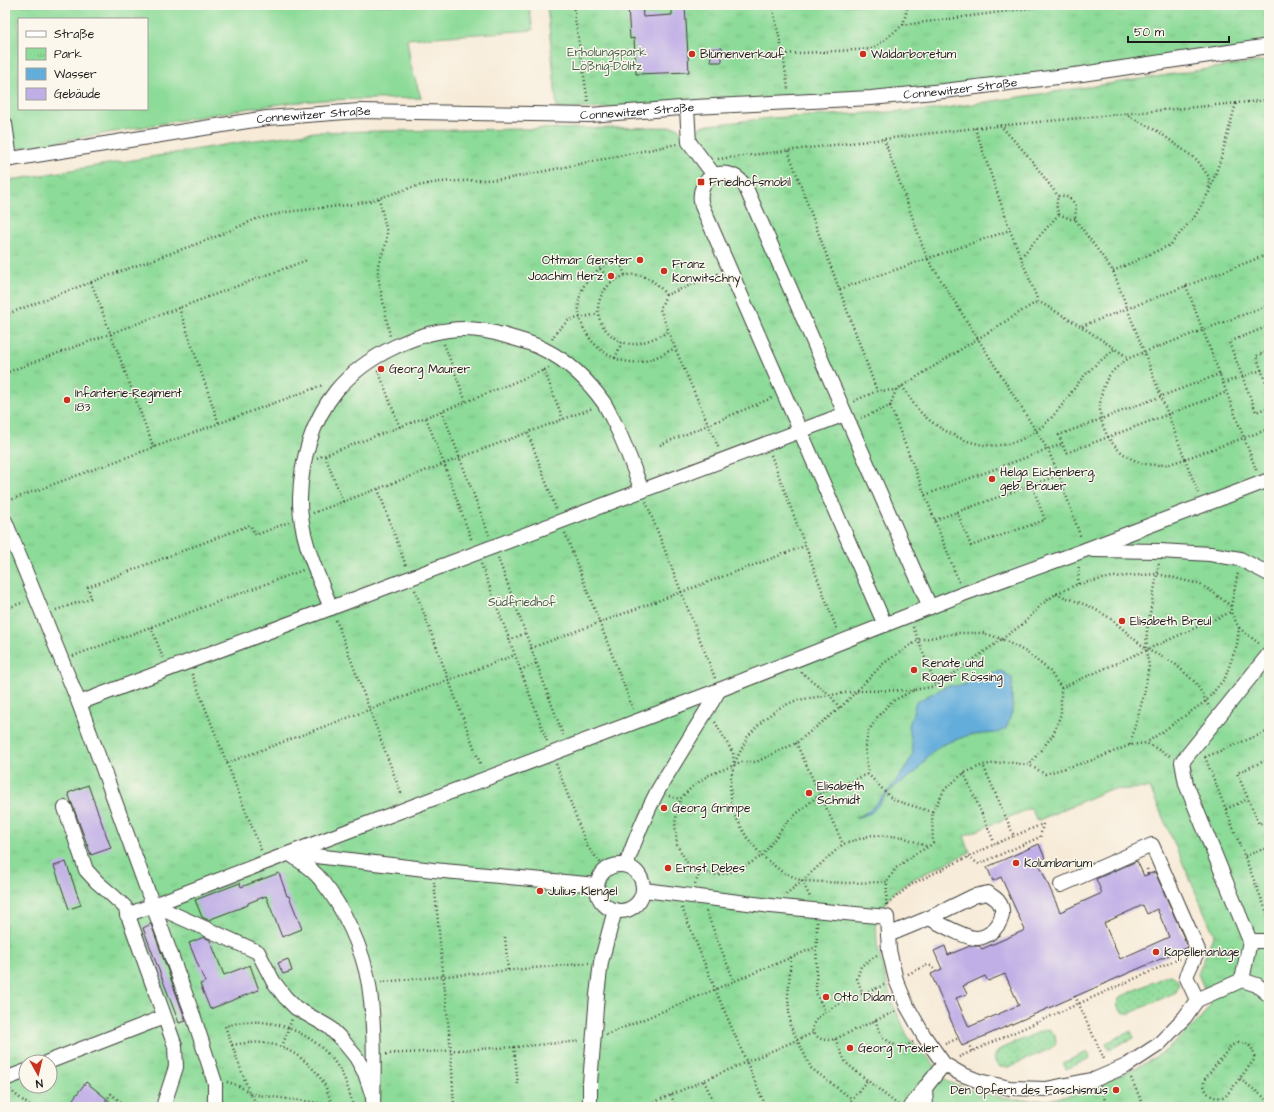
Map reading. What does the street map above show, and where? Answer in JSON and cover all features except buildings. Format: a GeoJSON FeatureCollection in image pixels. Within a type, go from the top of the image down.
{"type":"FeatureCollection","features":[{"type":"Feature","properties":{"kind":"street","name":"Connewitzer Straße"},"geometry":{"type":"LineString","coordinates":[[8,160],[267,118],[359,111],[590,115],[878,97],[944,91],[1082,74],[1269,46]]}},
{"type":"Feature","properties":{"kind":"street"},"geometry":{"type":"LineString","coordinates":[[687,108],[689,142],[714,175]]}},
{"type":"Feature","properties":{"kind":"street"},"geometry":{"type":"LineString","coordinates":[[5,124],[8,160]]}},
{"type":"Feature","properties":{"kind":"street"},"geometry":{"type":"LineString","coordinates":[[885,625],[700,200],[702,188],[709,178],[714,175],[727,173],[733,175],[743,182],[746,188],[930,607]]}},
{"type":"Feature","properties":{"kind":"street"},"geometry":{"type":"LineString","coordinates":[[331,608],[307,543],[301,518],[300,499],[302,478],[305,458],[312,432],[323,410],[336,391],[353,374],[373,358],[391,348],[415,338],[440,332],[465,329],[491,332],[521,340],[545,350],[564,362],[584,379],[604,404],[620,434],[642,491]]}},
{"type":"Feature","properties":{"kind":"street"},"geometry":{"type":"LineString","coordinates":[[79,703],[845,414]]}},
{"type":"Feature","properties":{"kind":"street"},"geometry":{"type":"LineString","coordinates":[[127,915],[719,690],[963,594],[1265,482]]}},
{"type":"Feature","properties":{"kind":"street"},"geometry":{"type":"LineString","coordinates":[[5,521],[79,703],[194,1018],[215,1083],[216,1107]]}},
{"type":"Feature","properties":{"kind":"street"},"geometry":{"type":"LineString","coordinates":[[1085,550],[1160,551],[1210,554],[1240,559],[1269,574]]}},
{"type":"Feature","properties":{"kind":"street"},"geometry":{"type":"LineString","coordinates":[[1242,980],[1250,942],[1186,784],[1182,762],[1217,719],[1266,651]]}},
{"type":"Feature","properties":{"kind":"street"},"geometry":{"type":"LineString","coordinates":[[626,865],[645,817],[657,792],[719,690]]}},
{"type":"Feature","properties":{"kind":"street"},"geometry":{"type":"LineString","coordinates":[[65,808],[86,870],[124,908],[174,1046],[176,1067],[163,1107]]}},
{"type":"Feature","properties":{"kind":"street"},"geometry":{"type":"LineString","coordinates":[[1061,885],[1152,845],[1198,950],[1186,976],[1197,1000]]}},
{"type":"Feature","properties":{"kind":"street"},"geometry":{"type":"LineString","coordinates":[[288,853],[433,870],[597,885]]}},
{"type":"Feature","properties":{"kind":"street"},"geometry":{"type":"LineString","coordinates":[[288,853],[308,867],[320,879],[338,905],[352,931],[362,958],[369,983],[372,1008],[374,1055],[373,1102]]}},
{"type":"Feature","properties":{"kind":"street"},"geometry":{"type":"LineString","coordinates":[[617,864],[626,865],[635,869],[639,873],[642,878],[644,890],[639,902],[635,906],[624,911],[615,910],[606,906],[602,902],[597,892],[597,885],[602,873],[606,869],[617,864]]}},
{"type":"Feature","properties":{"kind":"street"},"geometry":{"type":"LineString","coordinates":[[644,890],[818,911],[887,911],[889,950],[896,980],[907,1006],[924,1036],[944,1064],[961,1074],[979,1081],[1010,1088],[1046,1089],[1096,1079],[1111,1073],[1126,1066],[1158,1045],[1185,1017],[1197,1000],[1242,980],[1257,986],[1269,995]]}},
{"type":"Feature","properties":{"kind":"street"},"geometry":{"type":"LineString","coordinates":[[888,935],[929,918],[974,896],[988,893],[999,901],[1002,911],[1000,923],[991,932],[979,938],[967,937],[929,918]]}},
{"type":"Feature","properties":{"kind":"street"},"geometry":{"type":"LineString","coordinates":[[153,905],[258,952],[273,981],[285,997],[296,1008],[329,1027],[356,1057],[365,1073],[373,1102]]}},
{"type":"Feature","properties":{"kind":"street"},"geometry":{"type":"LineString","coordinates":[[590,1107],[590,1084],[596,995],[602,962],[615,910]]}},
{"type":"Feature","properties":{"kind":"street"},"geometry":{"type":"LineString","coordinates":[[1250,942],[1269,941]]}},
{"type":"Feature","properties":{"kind":"street"},"geometry":{"type":"LineString","coordinates":[[58,1058],[164,1017]]}},
{"type":"Feature","properties":{"kind":"street"},"geometry":{"type":"LineString","coordinates":[[910,1107],[944,1064]]}},
{"type":"Feature","properties":{"kind":"street"},"geometry":{"type":"LineString","coordinates":[[5,1079],[18,1074]]}},
{"type":"Feature","properties":{"kind":"street"},"geometry":{"type":"LineString","coordinates":[[925,1087],[926,1107]]}},
{"type":"Feature","properties":{"kind":"path"},"geometry":{"type":"LineString","coordinates":[[573,5],[590,115]]}},
{"type":"Feature","properties":{"kind":"path"},"geometry":{"type":"LineString","coordinates":[[772,5],[783,54],[790,103]]}},
{"type":"Feature","properties":{"kind":"path"},"geometry":{"type":"LineString","coordinates":[[903,25],[908,5]]}},
{"type":"Feature","properties":{"kind":"path"},"geometry":{"type":"LineString","coordinates":[[783,54],[873,49],[903,25],[1054,5]]}},
{"type":"Feature","properties":{"kind":"path"},"geometry":{"type":"LineString","coordinates":[[703,160],[1000,125],[1269,100]]}},
{"type":"Feature","properties":{"kind":"path"},"geometry":{"type":"LineString","coordinates":[[1113,271],[1170,245],[1195,216],[1209,192],[1221,158],[1236,103]]}},
{"type":"Feature","properties":{"kind":"path"},"geometry":{"type":"LineString","coordinates":[[1124,114],[1159,132],[1197,160],[1209,177],[1209,192]]}},
{"type":"Feature","properties":{"kind":"path"},"geometry":{"type":"LineString","coordinates":[[1000,125],[1029,157],[1058,196]]}},
{"type":"Feature","properties":{"kind":"path"},"geometry":{"type":"LineString","coordinates":[[975,128],[1010,230],[1038,301],[1082,326],[1129,358]]}},
{"type":"Feature","properties":{"kind":"path"},"geometry":{"type":"LineString","coordinates":[[884,139],[927,258],[1048,450],[1085,550]]}},
{"type":"Feature","properties":{"kind":"path"},"geometry":{"type":"LineString","coordinates":[[5,315],[213,238],[256,219],[286,212],[370,201],[413,186],[438,182],[506,179],[663,146],[689,142]]}},
{"type":"Feature","properties":{"kind":"path"},"geometry":{"type":"LineString","coordinates":[[788,151],[878,391]]}},
{"type":"Feature","properties":{"kind":"path"},"geometry":{"type":"LineString","coordinates":[[1058,196],[1056,203],[1059,214],[1070,219],[1075,219],[1113,271],[1202,505]]}},
{"type":"Feature","properties":{"kind":"path"},"geometry":{"type":"LineString","coordinates":[[1058,196],[1064,196],[1074,202],[1077,213],[1075,219]]}},
{"type":"Feature","properties":{"kind":"path"},"geometry":{"type":"LineString","coordinates":[[379,198],[387,233],[386,244],[378,265],[378,276],[391,348]]}},
{"type":"Feature","properties":{"kind":"path"},"geometry":{"type":"LineString","coordinates":[[1021,257],[1059,214]]}},
{"type":"Feature","properties":{"kind":"path"},"geometry":{"type":"LineString","coordinates":[[840,289],[1010,230]]}},
{"type":"Feature","properties":{"kind":"path"},"geometry":{"type":"LineString","coordinates":[[1082,326],[1269,254]]}},
{"type":"Feature","properties":{"kind":"path"},"geometry":{"type":"LineString","coordinates":[[625,275],[618,257],[608,262],[585,283],[580,296],[579,307],[585,331],[592,342],[603,353],[625,362],[649,360],[675,348]]}},
{"type":"Feature","properties":{"kind":"path"},"geometry":{"type":"LineString","coordinates":[[5,373],[307,260]]}},
{"type":"Feature","properties":{"kind":"path"},"geometry":{"type":"LineString","coordinates":[[600,269],[612,281]]}},
{"type":"Feature","properties":{"kind":"path"},"geometry":{"type":"LineString","coordinates":[[723,460],[709,424],[668,332],[660,309],[666,295],[729,269]]}},
{"type":"Feature","properties":{"kind":"path"},"geometry":{"type":"LineString","coordinates":[[666,295],[660,286],[652,280],[633,274],[625,275],[612,281],[604,291],[598,304],[598,314],[604,330],[613,338],[622,342],[633,344],[641,343],[668,332]]}},
{"type":"Feature","properties":{"kind":"path"},"geometry":{"type":"LineString","coordinates":[[91,282],[154,448]]}},
{"type":"Feature","properties":{"kind":"path"},"geometry":{"type":"LineString","coordinates":[[1186,286],[1244,439],[1265,482]]}},
{"type":"Feature","properties":{"kind":"path"},"geometry":{"type":"LineString","coordinates":[[845,414],[878,391],[896,390],[1038,301]]}},
{"type":"Feature","properties":{"kind":"path"},"geometry":{"type":"LineString","coordinates":[[1269,305],[1129,358],[1117,366],[1108,378],[1102,392],[1099,406],[1100,420],[1108,437],[1115,447],[1126,457],[1140,463],[1155,465],[1170,464],[1269,429]]}},
{"type":"Feature","properties":{"kind":"path"},"geometry":{"type":"LineString","coordinates":[[179,308],[219,424]]}},
{"type":"Feature","properties":{"kind":"path"},"geometry":{"type":"LineString","coordinates":[[545,350],[557,331],[569,320],[598,314]]}},
{"type":"Feature","properties":{"kind":"path"},"geometry":{"type":"LineString","coordinates":[[1269,326],[1229,342],[1256,412],[1269,407]]}},
{"type":"Feature","properties":{"kind":"path"},"geometry":{"type":"LineString","coordinates":[[440,332],[466,402]]}},
{"type":"Feature","properties":{"kind":"path"},"geometry":{"type":"LineString","coordinates":[[615,358],[622,342]]}},
{"type":"Feature","properties":{"kind":"path"},"geometry":{"type":"LineString","coordinates":[[902,386],[916,407],[933,424],[952,435],[969,442],[986,446],[1006,445],[1022,440],[1048,422],[1080,380],[1115,349]]}},
{"type":"Feature","properties":{"kind":"path"},"geometry":{"type":"LineString","coordinates":[[1269,351],[1256,356],[1268,385],[1269,384]]}},
{"type":"Feature","properties":{"kind":"path"},"geometry":{"type":"LineString","coordinates":[[373,358],[400,428]]}},
{"type":"Feature","properties":{"kind":"path"},"geometry":{"type":"LineString","coordinates":[[305,458],[319,459],[426,418],[564,362]]}},
{"type":"Feature","properties":{"kind":"path"},"geometry":{"type":"LineString","coordinates":[[544,370],[563,419]]}},
{"type":"Feature","properties":{"kind":"path"},"geometry":{"type":"LineString","coordinates":[[1223,383],[1262,370]]}},
{"type":"Feature","properties":{"kind":"path"},"geometry":{"type":"LineString","coordinates":[[1220,374],[1059,435],[1062,444],[1066,453],[1227,392]]}},
{"type":"Feature","properties":{"kind":"path"},"geometry":{"type":"LineString","coordinates":[[5,502],[323,385]]}},
{"type":"Feature","properties":{"kind":"path"},"geometry":{"type":"LineString","coordinates":[[896,390],[890,406],[963,594]]}},
{"type":"Feature","properties":{"kind":"path"},"geometry":{"type":"LineString","coordinates":[[660,445],[784,393]]}},
{"type":"Feature","properties":{"kind":"path"},"geometry":{"type":"LineString","coordinates":[[43,615],[91,598],[88,588],[250,525],[256,535],[604,404]]}},
{"type":"Feature","properties":{"kind":"path"},"geometry":{"type":"LineString","coordinates":[[845,414],[890,406]]}},
{"type":"Feature","properties":{"kind":"path"},"geometry":{"type":"LineString","coordinates":[[442,411],[461,458],[568,747]]}},
{"type":"Feature","properties":{"kind":"path"},"geometry":{"type":"LineString","coordinates":[[426,418],[587,846],[606,869]]}},
{"type":"Feature","properties":{"kind":"path"},"geometry":{"type":"LineString","coordinates":[[528,433],[637,721]]}},
{"type":"Feature","properties":{"kind":"path"},"geometry":{"type":"LineString","coordinates":[[766,444],[842,642]]}},
{"type":"Feature","properties":{"kind":"path"},"geometry":{"type":"LineString","coordinates":[[925,495],[1062,444]]}},
{"type":"Feature","properties":{"kind":"path"},"geometry":{"type":"LineString","coordinates":[[325,456],[343,502]]}},
{"type":"Feature","properties":{"kind":"path"},"geometry":{"type":"LineString","coordinates":[[935,520],[1058,475]]}},
{"type":"Feature","properties":{"kind":"path"},"geometry":{"type":"LineString","coordinates":[[957,512],[971,546],[1045,520],[1032,485]]}},
{"type":"Feature","properties":{"kind":"path"},"geometry":{"type":"LineString","coordinates":[[378,489],[486,778]]}},
{"type":"Feature","properties":{"kind":"path"},"geometry":{"type":"LineString","coordinates":[[642,491],[719,690]]}},
{"type":"Feature","properties":{"kind":"path"},"geometry":{"type":"LineString","coordinates":[[531,648],[805,546]]}},
{"type":"Feature","properties":{"kind":"path"},"geometry":{"type":"LineString","coordinates":[[1130,745],[1144,694],[1149,666],[1146,649],[1147,630],[1158,574],[1160,551]]}},
{"type":"Feature","properties":{"kind":"path"},"geometry":{"type":"LineString","coordinates":[[1240,559],[1231,612],[1239,628],[1266,651]]}},
{"type":"Feature","properties":{"kind":"path"},"geometry":{"type":"LineString","coordinates":[[61,660],[315,566]]}},
{"type":"Feature","properties":{"kind":"path"},"geometry":{"type":"LineString","coordinates":[[887,882],[847,883],[802,881],[781,871],[762,856],[746,836],[732,810],[730,783],[734,764],[748,736],[764,719],[781,707],[797,700],[858,691],[914,690],[936,686],[1023,624],[1040,605],[1056,594],[1078,584],[1113,577],[1158,574],[1199,584],[1212,591],[1231,606]]}},
{"type":"Feature","properties":{"kind":"path"},"geometry":{"type":"LineString","coordinates":[[1056,594],[1089,606],[1110,618],[1146,649],[1174,663],[1196,683],[1217,719]]}},
{"type":"Feature","properties":{"kind":"path"},"geometry":{"type":"LineString","coordinates":[[5,609],[36,598]]}},
{"type":"Feature","properties":{"kind":"path"},"geometry":{"type":"LineString","coordinates":[[331,608],[407,808]]}},
{"type":"Feature","properties":{"kind":"path"},"geometry":{"type":"LineString","coordinates":[[1060,688],[1231,612]]}},
{"type":"Feature","properties":{"kind":"path"},"geometry":{"type":"LineString","coordinates":[[909,615],[936,686]]}},
{"type":"Feature","properties":{"kind":"path"},"geometry":{"type":"LineString","coordinates":[[151,627],[167,670]]}},
{"type":"Feature","properties":{"kind":"path"},"geometry":{"type":"LineString","coordinates":[[887,911],[887,882],[896,868],[932,843],[932,812],[946,789],[964,773],[983,764],[1006,762],[1029,766],[1045,774],[1093,760],[1130,745],[1146,743],[1206,701],[1225,678],[1237,645],[1239,628]]}},
{"type":"Feature","properties":{"kind":"path"},"geometry":{"type":"LineString","coordinates":[[509,640],[526,633]]}},
{"type":"Feature","properties":{"kind":"path"},"geometry":{"type":"LineString","coordinates":[[868,774],[820,794],[787,822],[762,856],[739,870],[717,875],[700,872],[688,864],[677,845],[675,823],[680,799],[693,786],[709,775],[734,764],[742,762],[756,762],[796,743],[840,708],[884,663],[918,640],[957,633],[983,633],[1002,639],[1026,652],[1049,670],[1060,688],[1061,714],[1053,735],[1029,766]]}},
{"type":"Feature","properties":{"kind":"path"},"geometry":{"type":"LineString","coordinates":[[227,764],[515,655]]}},
{"type":"Feature","properties":{"kind":"path"},"geometry":{"type":"LineString","coordinates":[[795,660],[801,673],[830,694],[840,708]]}},
{"type":"Feature","properties":{"kind":"path"},"geometry":{"type":"LineString","coordinates":[[187,662],[266,862]]}},
{"type":"Feature","properties":{"kind":"path"},"geometry":{"type":"LineString","coordinates":[[520,670],[537,663]]}},
{"type":"Feature","properties":{"kind":"path"},"geometry":{"type":"LineString","coordinates":[[914,690],[891,702],[878,716],[868,732],[865,748],[868,774],[890,797],[897,801],[932,812]]}},
{"type":"Feature","properties":{"kind":"path"},"geometry":{"type":"LineString","coordinates":[[708,709],[733,753],[734,764]]}},
{"type":"Feature","properties":{"kind":"path"},"geometry":{"type":"LineString","coordinates":[[1205,757],[1269,731]]}},
{"type":"Feature","properties":{"kind":"path"},"geometry":{"type":"LineString","coordinates":[[796,743],[843,844]]}},
{"type":"Feature","properties":{"kind":"path"},"geometry":{"type":"LineString","coordinates":[[1146,743],[1182,762]]}},
{"type":"Feature","properties":{"kind":"path"},"geometry":{"type":"LineString","coordinates":[[1197,743],[1205,757],[1226,808],[1269,918]]}},
{"type":"Feature","properties":{"kind":"path"},"geometry":{"type":"LineString","coordinates":[[1269,760],[1237,773],[1259,824],[1269,820]]}},
{"type":"Feature","properties":{"kind":"path"},"geometry":{"type":"LineString","coordinates":[[983,764],[1014,836]]}},
{"type":"Feature","properties":{"kind":"path"},"geometry":{"type":"LineString","coordinates":[[964,773],[996,844]]}},
{"type":"Feature","properties":{"kind":"path"},"geometry":{"type":"LineString","coordinates":[[1226,808],[1248,799]]}},
{"type":"Feature","properties":{"kind":"path"},"geometry":{"type":"LineString","coordinates":[[887,911],[912,884],[968,857],[996,844],[1042,824],[1040,837],[979,864],[968,857]]}},
{"type":"Feature","properties":{"kind":"path"},"geometry":{"type":"LineString","coordinates":[[802,881],[843,844],[872,836],[903,837],[928,847]]}},
{"type":"Feature","properties":{"kind":"path"},"geometry":{"type":"LineString","coordinates":[[1245,856],[1269,847]]}},
{"type":"Feature","properties":{"kind":"path"},"geometry":{"type":"LineString","coordinates":[[433,870],[451,1051],[454,1107]]}},
{"type":"Feature","properties":{"kind":"path"},"geometry":{"type":"LineString","coordinates":[[700,872],[689,896],[715,989],[766,1107]]}},
{"type":"Feature","properties":{"kind":"path"},"geometry":{"type":"LineString","coordinates":[[689,896],[734,981]]}},
{"type":"Feature","properties":{"kind":"path"},"geometry":{"type":"LineString","coordinates":[[818,911],[816,993],[825,1011]]}},
{"type":"Feature","properties":{"kind":"path"},"geometry":{"type":"LineString","coordinates":[[506,937],[508,970]]}},
{"type":"Feature","properties":{"kind":"path"},"geometry":{"type":"LineString","coordinates":[[374,1055],[514,1047],[593,1040],[816,947]]}},
{"type":"Feature","properties":{"kind":"path"},"geometry":{"type":"LineString","coordinates":[[863,994],[856,978],[861,966],[873,957],[889,950]]}},
{"type":"Feature","properties":{"kind":"path"},"geometry":{"type":"LineString","coordinates":[[944,1064],[1198,950]]}},
{"type":"Feature","properties":{"kind":"path"},"geometry":{"type":"LineString","coordinates":[[791,957],[788,997],[790,1025],[811,1068],[852,1099]]}},
{"type":"Feature","properties":{"kind":"path"},"geometry":{"type":"LineString","coordinates":[[369,983],[602,962]]}},
{"type":"Feature","properties":{"kind":"path"},"geometry":{"type":"LineString","coordinates":[[907,1006],[835,1039],[826,1041],[818,1039],[813,1033],[812,1027],[815,1020],[825,1011],[927,965],[931,966],[936,971]]}},
{"type":"Feature","properties":{"kind":"path"},"geometry":{"type":"LineString","coordinates":[[1075,996],[1111,1073]]}},
{"type":"Feature","properties":{"kind":"path"},"geometry":{"type":"LineString","coordinates":[[282,1047],[296,1008]]}},
{"type":"Feature","properties":{"kind":"path"},"geometry":{"type":"LineString","coordinates":[[875,1020],[882,1037],[896,1046],[908,1045],[924,1036]]}},
{"type":"Feature","properties":{"kind":"path"},"geometry":{"type":"LineString","coordinates":[[257,1107],[250,1094],[225,1026],[245,1022],[266,1022],[289,1028],[309,1038],[324,1050],[338,1067],[348,1088],[353,1107]]}},
{"type":"Feature","properties":{"kind":"path"},"geometry":{"type":"LineString","coordinates":[[642,1107],[813,1033]]}},
{"type":"Feature","properties":{"kind":"path"},"geometry":{"type":"LineString","coordinates":[[835,1039],[846,1063],[901,1107]]}},
{"type":"Feature","properties":{"kind":"path"},"geometry":{"type":"LineString","coordinates":[[1238,1042],[1243,1042],[1252,1047],[1254,1051],[1254,1060],[1240,1079],[1228,1093],[1221,1098],[1211,1096],[1205,1089],[1204,1080],[1231,1046],[1238,1042]]}},
{"type":"Feature","properties":{"kind":"path"},"geometry":{"type":"LineString","coordinates":[[232,1045],[265,1043],[282,1047],[301,1058],[314,1069],[327,1089],[332,1105]]}},
{"type":"Feature","properties":{"kind":"path"},"geometry":{"type":"LineString","coordinates":[[968,1043],[972,1051]]}},
{"type":"Feature","properties":{"kind":"path"},"geometry":{"type":"LineString","coordinates":[[514,1047],[518,1085]]}},
{"type":"Feature","properties":{"kind":"path"},"geometry":{"type":"LineString","coordinates":[[1126,1066],[1144,1107]]}},
{"type":"Feature","properties":{"kind":"path"},"geometry":{"type":"LineString","coordinates":[[1096,1079],[1108,1107]]}},
{"type":"Feature","properties":{"kind":"path"},"geometry":{"type":"LineString","coordinates":[[1240,1079],[1269,1101]]}},
{"type":"Feature","properties":{"kind":"path"},"geometry":{"type":"LineString","coordinates":[[704,1080],[716,1107]]}},
{"type":"Feature","properties":{"kind":"path"},"geometry":{"type":"LineString","coordinates":[[846,1107],[867,1080]]}},
{"type":"Feature","properties":{"kind":"path"},"geometry":{"type":"LineString","coordinates":[[215,1083],[228,1082],[241,1086],[250,1094],[350,1107]]}},
{"type":"Feature","properties":{"kind":"path"},"geometry":{"type":"LineString","coordinates":[[5,1086],[31,1107]]}},
{"type":"Feature","properties":{"kind":"path"},"geometry":{"type":"LineString","coordinates":[[101,1107],[111,1094],[127,1107]]}},
{"type":"Feature","properties":{"kind":"path"},"geometry":{"type":"LineString","coordinates":[[671,1095],[676,1107]]}},
{"type":"Feature","properties":{"kind":"green space"},"geometry":{"type":"Polygon","coordinates":[[[5,5],[546,5],[529,7],[533,30],[407,39],[411,66],[421,98],[324,100],[251,108],[5,151],[5,5]]]}},
{"type":"Feature","properties":{"kind":"green space","name":"Erholungspark Lößnig-Dölitz"},"geometry":{"type":"Polygon","coordinates":[[[547,5],[1269,5],[1269,46],[944,91],[694,107],[557,109],[547,5]]]}},
{"type":"Feature","properties":{"kind":"green space","name":"Südfriedhof"},"geometry":{"type":"Polygon","coordinates":[[[1269,60],[1269,1107],[5,1107],[5,181],[242,142],[315,132],[677,127],[682,133],[696,132],[701,126],[770,118],[932,110],[1269,60]],[[1150,788],[1108,790],[1037,821],[1031,808],[964,836],[970,852],[911,880],[893,893],[883,906],[876,924],[877,944],[891,1000],[909,1039],[924,1053],[948,1082],[977,1092],[1016,1100],[1048,1100],[1077,1094],[1146,1063],[1168,1049],[1200,1020],[1211,1004],[1198,974],[1214,934],[1150,788]]]}},
{"type":"Feature","properties":{"kind":"green space"},"geometry":{"type":"Polygon","coordinates":[[[1169,975],[1175,977],[1178,981],[1178,989],[1176,992],[1131,1013],[1122,1012],[1119,1008],[1117,1004],[1120,997],[1169,975]]]}},
{"type":"Feature","properties":{"kind":"green space"},"geometry":{"type":"Polygon","coordinates":[[[1046,1029],[1050,1030],[1055,1035],[1056,1043],[1050,1049],[1008,1067],[1000,1067],[995,1062],[995,1055],[1000,1049],[1046,1029]]]}},
{"type":"Feature","properties":{"kind":"green space"},"geometry":{"type":"Polygon","coordinates":[[[1131,1031],[1134,1038],[1109,1049],[1106,1043],[1131,1031]]]}},
{"type":"Feature","properties":{"kind":"green space"},"geometry":{"type":"Polygon","coordinates":[[[1087,1052],[1090,1058],[1066,1069],[1063,1063],[1087,1052]]]}},
{"type":"Feature","properties":{"kind":"water"},"geometry":{"type":"Polygon","coordinates":[[[1001,671],[1012,677],[1012,712],[1006,729],[996,733],[969,735],[941,745],[929,755],[916,772],[892,789],[871,813],[855,818],[869,811],[891,788],[907,766],[913,753],[909,726],[916,702],[947,686],[964,685],[980,675],[1001,671]]]}},
{"type":"Feature","properties":{"kind":"place","name":"Blumenverkauf"},"geometry":{"type":"Point","coordinates":[692,54]}},
{"type":"Feature","properties":{"kind":"place","name":"Waldarboretum"},"geometry":{"type":"Point","coordinates":[863,54]}},
{"type":"Feature","properties":{"kind":"place","name":"Friedhofsmobil"},"geometry":{"type":"Point","coordinates":[701,182]}},
{"type":"Feature","properties":{"kind":"place","name":"Ottmar Gerster"},"geometry":{"type":"Point","coordinates":[640,260]}},
{"type":"Feature","properties":{"kind":"place","name":"Franz Konwitschny"},"geometry":{"type":"Point","coordinates":[664,271]}},
{"type":"Feature","properties":{"kind":"place","name":"Joachim Herz"},"geometry":{"type":"Point","coordinates":[611,276]}},
{"type":"Feature","properties":{"kind":"place","name":"Georg Maurer"},"geometry":{"type":"Point","coordinates":[381,369]}},
{"type":"Feature","properties":{"kind":"place","name":"Infanterie-Regiment 183"},"geometry":{"type":"Point","coordinates":[67,400]}},
{"type":"Feature","properties":{"kind":"place","name":"Helga Eichenberg, geb. Brauer"},"geometry":{"type":"Point","coordinates":[992,479]}},
{"type":"Feature","properties":{"kind":"place","name":"Elisabeth Breul"},"geometry":{"type":"Point","coordinates":[1122,621]}},
{"type":"Feature","properties":{"kind":"place","name":"Renate und Roger Rössing"},"geometry":{"type":"Point","coordinates":[914,670]}},
{"type":"Feature","properties":{"kind":"place","name":"Elisabeth Schmidt"},"geometry":{"type":"Point","coordinates":[809,793]}},
{"type":"Feature","properties":{"kind":"place","name":"Georg Grimpe"},"geometry":{"type":"Point","coordinates":[664,808]}},
{"type":"Feature","properties":{"kind":"place","name":"Kolumbarium"},"geometry":{"type":"Point","coordinates":[1016,863]}},
{"type":"Feature","properties":{"kind":"place","name":"Ernst Debes"},"geometry":{"type":"Point","coordinates":[668,868]}},
{"type":"Feature","properties":{"kind":"place","name":"Julius Klengel"},"geometry":{"type":"Point","coordinates":[540,891]}},
{"type":"Feature","properties":{"kind":"place","name":"Kapellenanlage"},"geometry":{"type":"Point","coordinates":[1156,952]}},
{"type":"Feature","properties":{"kind":"place","name":"Otto Didam"},"geometry":{"type":"Point","coordinates":[826,997]}},
{"type":"Feature","properties":{"kind":"place","name":"Georg Trexler"},"geometry":{"type":"Point","coordinates":[850,1048]}},
{"type":"Feature","properties":{"kind":"place","name":"Den Opfern des Faschismus"},"geometry":{"type":"Point","coordinates":[1116,1090]}}]}
